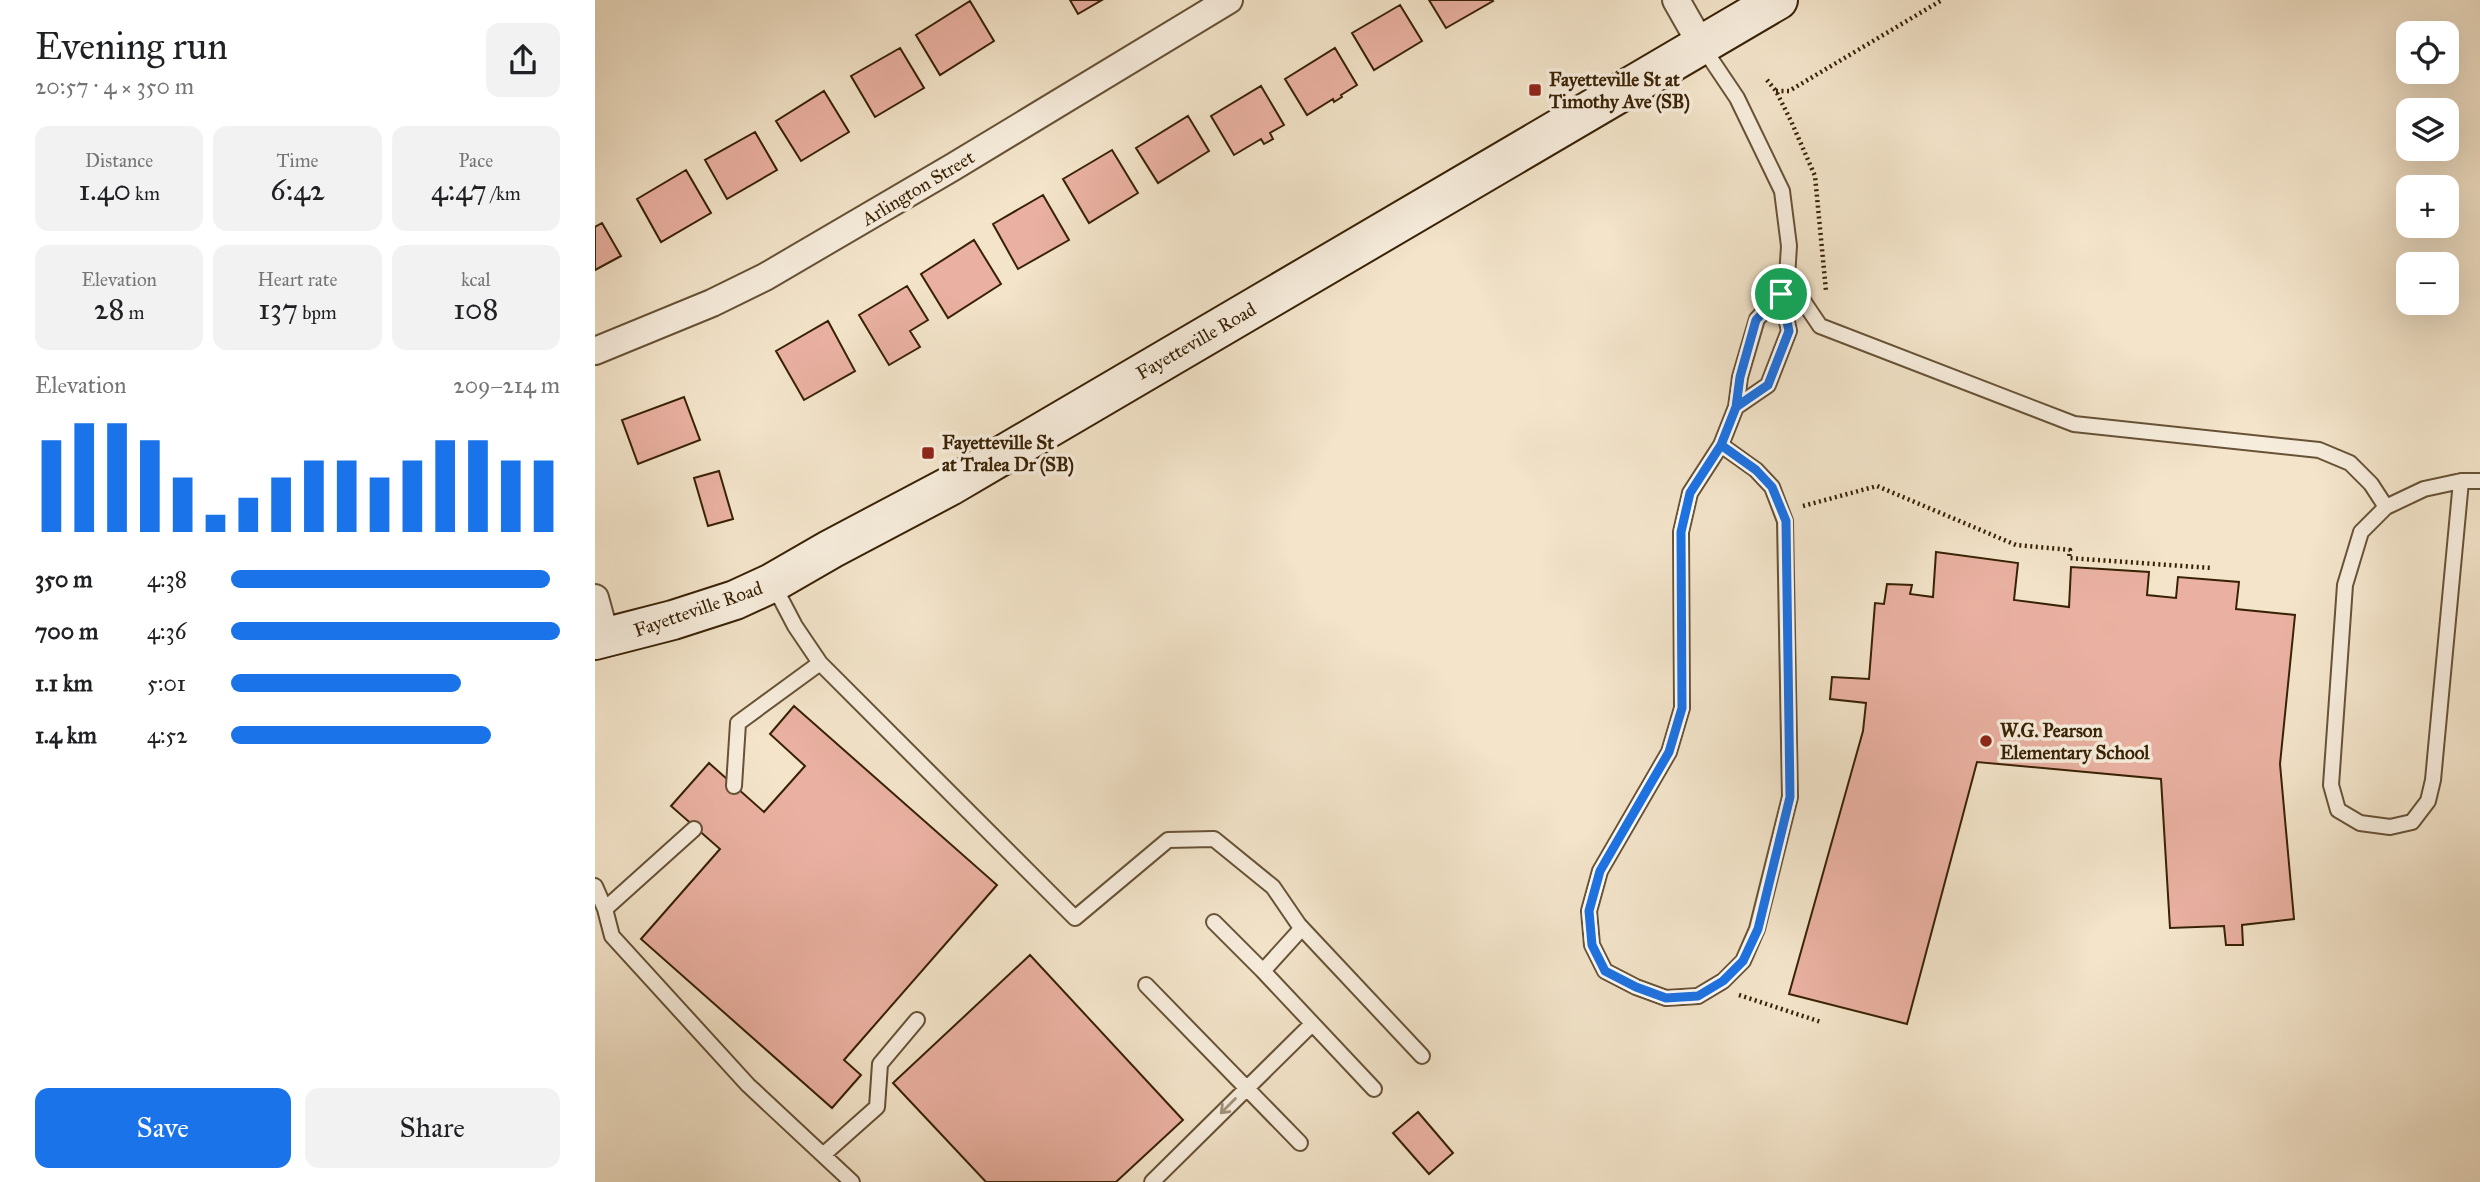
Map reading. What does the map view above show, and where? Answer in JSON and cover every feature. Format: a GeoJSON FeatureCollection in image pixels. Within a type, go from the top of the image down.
{"type":"FeatureCollection","features":[{"type":"Feature","properties":{"kind":"main road","name":"Fayetteville Road"},"geometry":{"type":"LineString","coordinates":[[601,639],[735,600],[772,583],[950,486],[1778,0]]}},
{"type":"Feature","properties":{"kind":"street"},"geometry":{"type":"LineString","coordinates":[[1676,0],[1701,44]]}},
{"type":"Feature","properties":{"kind":"street","name":"Arlington Street"},"geometry":{"type":"LineString","coordinates":[[595,351],[712,303],[765,277],[953,167],[1222,2]]}},
{"type":"Feature","properties":{"kind":"street"},"geometry":{"type":"LineString","coordinates":[[595,598],[601,639]]}},
{"type":"Feature","properties":{"kind":"lane"},"geometry":{"type":"LineString","coordinates":[[1701,44],[1737,98],[1782,191],[1789,246],[1787,277],[1781,294],[1756,320],[1740,377],[1736,407],[1721,445],[1690,493],[1681,532],[1682,708],[1669,752],[1600,871],[1589,911],[1592,945],[1605,971],[1666,998],[1698,996],[1723,981],[1743,961],[1758,929],[1790,797],[1786,521],[1772,487],[1756,470],[1721,445]]}},
{"type":"Feature","properties":{"kind":"lane"},"geometry":{"type":"LineString","coordinates":[[1787,277],[1820,326],[2074,424],[2319,450],[2350,463],[2371,484],[2386,507]]}},
{"type":"Feature","properties":{"kind":"lane"},"geometry":{"type":"LineString","coordinates":[[1736,407],[1768,385],[1789,331],[1781,294]]}},
{"type":"Feature","properties":{"kind":"lane"},"geometry":{"type":"LineString","coordinates":[[2461,481],[2433,780],[2428,801],[2412,822],[2390,827],[2360,823],[2338,810],[2331,785],[2345,585],[2361,533],[2386,507],[2424,489],[2461,481],[2480,481]]}},
{"type":"Feature","properties":{"kind":"lane"},"geometry":{"type":"LineString","coordinates":[[772,583],[795,626],[820,663],[1075,918],[1168,840],[1214,839],[1273,887],[1302,929],[1422,1056]]}},
{"type":"Feature","properties":{"kind":"lane"},"geometry":{"type":"LineString","coordinates":[[734,786],[738,723],[820,663]]}},
{"type":"Feature","properties":{"kind":"lane"},"geometry":{"type":"LineString","coordinates":[[605,909],[694,829]]}},
{"type":"Feature","properties":{"kind":"lane"},"geometry":{"type":"LineString","coordinates":[[595,886],[612,936],[748,1085],[852,1182]]}},
{"type":"Feature","properties":{"kind":"lane"},"geometry":{"type":"LineString","coordinates":[[1214,922],[1374,1089]]}},
{"type":"Feature","properties":{"kind":"lane"},"geometry":{"type":"LineString","coordinates":[[1263,971],[1302,929]]}},
{"type":"Feature","properties":{"kind":"lane"},"geometry":{"type":"LineString","coordinates":[[1146,985],[1300,1143]]}},
{"type":"Feature","properties":{"kind":"lane"},"geometry":{"type":"LineString","coordinates":[[823,1155],[877,1107],[880,1064],[917,1020]]}},
{"type":"Feature","properties":{"kind":"lane"},"geometry":{"type":"LineString","coordinates":[[1152,1182],[1312,1024]]}},
{"type":"Feature","properties":{"kind":"path"},"geometry":{"type":"LineString","coordinates":[[1776,90],[1789,91],[1942,0]]}},
{"type":"Feature","properties":{"kind":"path"},"geometry":{"type":"LineString","coordinates":[[1767,80],[1776,90],[1815,176],[1825,289],[1829,295]]}},
{"type":"Feature","properties":{"kind":"path"},"geometry":{"type":"LineString","coordinates":[[1801,506],[1877,486],[2016,545],[2070,550],[2069,558],[2213,568]]}},
{"type":"Feature","properties":{"kind":"path"},"geometry":{"type":"LineString","coordinates":[[1798,495],[1804,515]]}},
{"type":"Feature","properties":{"kind":"path"},"geometry":{"type":"LineString","coordinates":[[1746,986],[1737,995],[1821,1022]]}},
{"type":"Feature","properties":{"kind":"building"},"geometry":{"type":"Polygon","coordinates":[[[1070,0],[1102,0],[1078,14],[1070,0]]]}},
{"type":"Feature","properties":{"kind":"building"},"geometry":{"type":"Polygon","coordinates":[[[1429,0],[1492,0],[1493,1],[1446,28],[1429,0]]]}},
{"type":"Feature","properties":{"kind":"building"},"geometry":{"type":"Polygon","coordinates":[[[970,1],[994,41],[940,75],[916,35],[970,1]]]}},
{"type":"Feature","properties":{"kind":"building"},"geometry":{"type":"Polygon","coordinates":[[[1400,5],[1422,41],[1374,70],[1352,33],[1400,5]]]}},
{"type":"Feature","properties":{"kind":"building"},"geometry":{"type":"Polygon","coordinates":[[[900,48],[924,88],[875,117],[851,76],[900,48]]]}},
{"type":"Feature","properties":{"kind":"building"},"geometry":{"type":"Polygon","coordinates":[[[1335,48],[1357,85],[1334,102],[1333,99],[1307,115],[1285,79],[1335,48]]]}},
{"type":"Feature","properties":{"kind":"building"},"geometry":{"type":"Polygon","coordinates":[[[1261,86],[1284,125],[1270,133],[1273,139],[1264,144],[1261,139],[1234,155],[1211,116],[1261,86]]]}},
{"type":"Feature","properties":{"kind":"building"},"geometry":{"type":"Polygon","coordinates":[[[824,91],[849,132],[801,161],[776,121],[824,91]]]}},
{"type":"Feature","properties":{"kind":"building"},"geometry":{"type":"Polygon","coordinates":[[[1188,116],[1209,151],[1158,183],[1136,148],[1188,116]]]}},
{"type":"Feature","properties":{"kind":"building"},"geometry":{"type":"Polygon","coordinates":[[[755,132],[777,170],[727,199],[705,160],[755,132]]]}},
{"type":"Feature","properties":{"kind":"building"},"geometry":{"type":"Polygon","coordinates":[[[1112,150],[1138,193],[1089,223],[1063,179],[1112,150]]]}},
{"type":"Feature","properties":{"kind":"building"},"geometry":{"type":"Polygon","coordinates":[[[686,170],[711,213],[661,242],[637,199],[686,170]]]}},
{"type":"Feature","properties":{"kind":"building"},"geometry":{"type":"Polygon","coordinates":[[[1043,195],[1069,240],[1018,269],[993,224],[1043,195]]]}},
{"type":"Feature","properties":{"kind":"building"},"geometry":{"type":"Polygon","coordinates":[[[602,223],[621,256],[595,270],[595,227],[602,223]]]}},
{"type":"Feature","properties":{"kind":"building"},"geometry":{"type":"Polygon","coordinates":[[[974,240],[1001,284],[948,318],[921,274],[974,240]]]}},
{"type":"Feature","properties":{"kind":"building"},"geometry":{"type":"Polygon","coordinates":[[[907,286],[928,320],[910,331],[920,347],[889,365],[859,315],[907,286]]]}},
{"type":"Feature","properties":{"kind":"building"},"geometry":{"type":"Polygon","coordinates":[[[828,321],[855,371],[804,400],[776,351],[828,321]]]}},
{"type":"Feature","properties":{"kind":"building"},"geometry":{"type":"Polygon","coordinates":[[[684,397],[700,440],[638,464],[622,420],[684,397]]]}},
{"type":"Feature","properties":{"kind":"building"},"geometry":{"type":"Polygon","coordinates":[[[719,471],[733,519],[708,526],[694,478],[719,471]]]}},
{"type":"Feature","properties":{"kind":"building"},"geometry":{"type":"Polygon","coordinates":[[[1936,552],[2018,563],[2014,600],[2069,607],[2071,567],[2149,572],[2147,595],[2176,598],[2178,577],[2239,582],[2236,609],[2295,615],[2280,764],[2294,919],[2242,925],[2243,945],[2226,945],[2224,926],[2170,928],[2161,779],[1977,762],[1907,1024],[1789,994],[1863,731],[1866,703],[1830,699],[1832,677],[1869,679],[1875,603],[1884,604],[1887,584],[1912,585],[1910,594],[1933,597],[1936,552]]]}},
{"type":"Feature","properties":{"kind":"building"},"geometry":{"type":"Polygon","coordinates":[[[794,706],[997,885],[844,1060],[861,1075],[832,1108],[641,939],[720,849],[671,806],[709,763],[764,812],[805,766],[770,734],[794,706]]]}},
{"type":"Feature","properties":{"kind":"building"},"geometry":{"type":"Polygon","coordinates":[[[1030,955],[1183,1120],[1116,1182],[986,1182],[893,1083],[1030,955]]]}},
{"type":"Feature","properties":{"kind":"building"},"geometry":{"type":"Polygon","coordinates":[[[1418,1112],[1453,1153],[1429,1174],[1393,1133],[1418,1112]]]}},
{"type":"Feature","properties":{"kind":"place","name":"Fayetteville St at Timothy Ave (SB)"},"geometry":{"type":"Point","coordinates":[1535,90]}},
{"type":"Feature","properties":{"kind":"place","name":"Fayetteville St at Tralea Dr (SB)"},"geometry":{"type":"Point","coordinates":[928,453]}},
{"type":"Feature","properties":{"kind":"place","name":"W.G. Pearson Elementary School"},"geometry":{"type":"Point","coordinates":[1986,741]}},
{"type":"Feature","properties":{"kind":"route"},"geometry":{"type":"LineString","coordinates":[[1781,294],[1756,320],[1740,377],[1736,407],[1721,445],[1756,470],[1772,487],[1786,521],[1790,797],[1758,929],[1743,961],[1723,981],[1698,996],[1666,998],[1605,971],[1592,945],[1589,911],[1600,871],[1669,752],[1682,708],[1681,532],[1690,493],[1721,445],[1736,407],[1768,385],[1789,331],[1781,294]]}}]}
